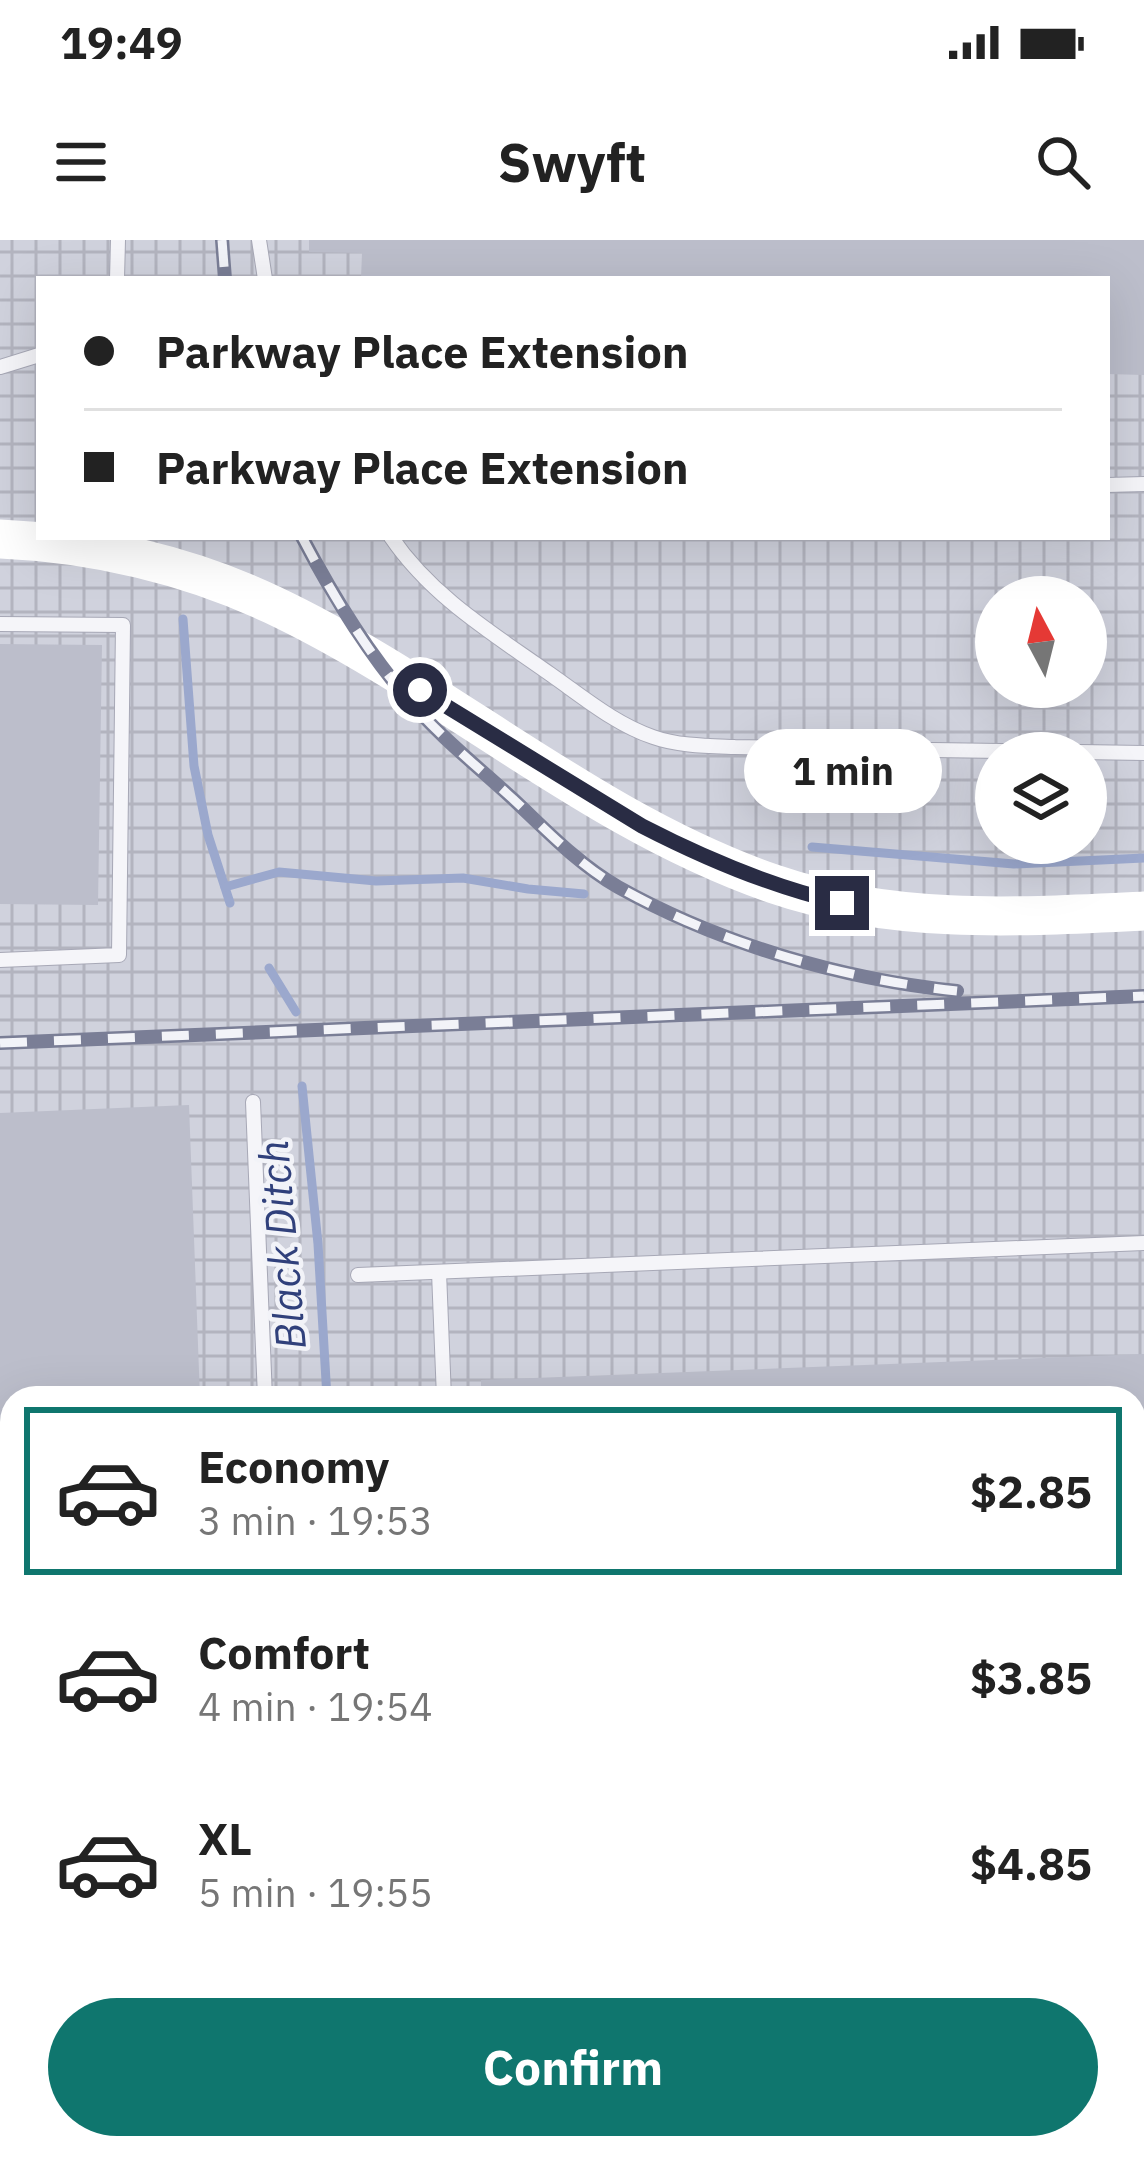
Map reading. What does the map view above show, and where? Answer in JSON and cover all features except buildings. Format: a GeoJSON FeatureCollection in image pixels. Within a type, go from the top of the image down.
{"type":"FeatureCollection","features":[{"type":"Feature","properties":{"kind":"main road"},"geometry":{"type":"LineString","coordinates":[[0,539],[155,562],[274,605],[642,826],[776,885],[877,910],[950,916],[1144,911]]}},
{"type":"Feature","properties":{"kind":"lane"},"geometry":{"type":"LineString","coordinates":[[118,240],[118,276]]}},
{"type":"Feature","properties":{"kind":"lane"},"geometry":{"type":"LineString","coordinates":[[259,240],[265,276]]}},
{"type":"Feature","properties":{"kind":"lane"},"geometry":{"type":"LineString","coordinates":[[0,367],[36,356]]}},
{"type":"Feature","properties":{"kind":"lane"},"geometry":{"type":"LineString","coordinates":[[1110,485],[1144,484]]}},
{"type":"Feature","properties":{"kind":"lane"},"geometry":{"type":"LineString","coordinates":[[393,540],[416,572],[459,610],[604,712],[656,738],[735,747],[1144,753]]}},
{"type":"Feature","properties":{"kind":"lane"},"geometry":{"type":"LineString","coordinates":[[0,624],[123,626],[118,956],[0,960]]}},
{"type":"Feature","properties":{"kind":"lane"},"geometry":{"type":"LineString","coordinates":[[253,1102],[265,1386]]}},
{"type":"Feature","properties":{"kind":"lane"},"geometry":{"type":"LineString","coordinates":[[358,1274],[1144,1244]]}},
{"type":"Feature","properties":{"kind":"lane"},"geometry":{"type":"LineString","coordinates":[[439,1271],[444,1386]]}},
{"type":"Feature","properties":{"kind":"shaded area"},"geometry":{"type":"Polygon","coordinates":[[[0,240],[1144,240],[1144,1386],[0,1386],[0,240]]]}},
{"type":"Feature","properties":{"kind":"waterway","name":"Black Ditch"},"geometry":{"type":"LineString","coordinates":[[183,619],[194,766],[208,835],[230,903]]}},
{"type":"Feature","properties":{"kind":"waterway"},"geometry":{"type":"LineString","coordinates":[[812,847],[1014,864],[1144,858]]}},
{"type":"Feature","properties":{"kind":"waterway"},"geometry":{"type":"LineString","coordinates":[[225,887],[279,872],[376,881],[463,878],[584,894]]}},
{"type":"Feature","properties":{"kind":"waterway","name":"Black Ditch"},"geometry":{"type":"LineString","coordinates":[[269,968],[296,1012]]}},
{"type":"Feature","properties":{"kind":"waterway","name":"Black Ditch"},"geometry":{"type":"LineString","coordinates":[[302,1086],[326,1386]]}},
{"type":"Feature","properties":{"kind":"waterway","name":"Black Ditch"},"geometry":{"type":"LineString","coordinates":[[523,2160],[560,2160]]}},
{"type":"Feature","properties":{"kind":"railway"},"geometry":{"type":"LineString","coordinates":[[222,240],[225,276]]}},
{"type":"Feature","properties":{"kind":"railway"},"geometry":{"type":"LineString","coordinates":[[304,540],[363,641],[419,712],[603,878],[698,926],[783,956],[870,978],[957,991]]}},
{"type":"Feature","properties":{"kind":"railway"},"geometry":{"type":"LineString","coordinates":[[0,1043],[1144,996]]}},
{"type":"Feature","properties":{"kind":"route"},"geometry":{"type":"LineString","coordinates":[[420,690],[674,843],[776,885],[842,903]]}}]}
